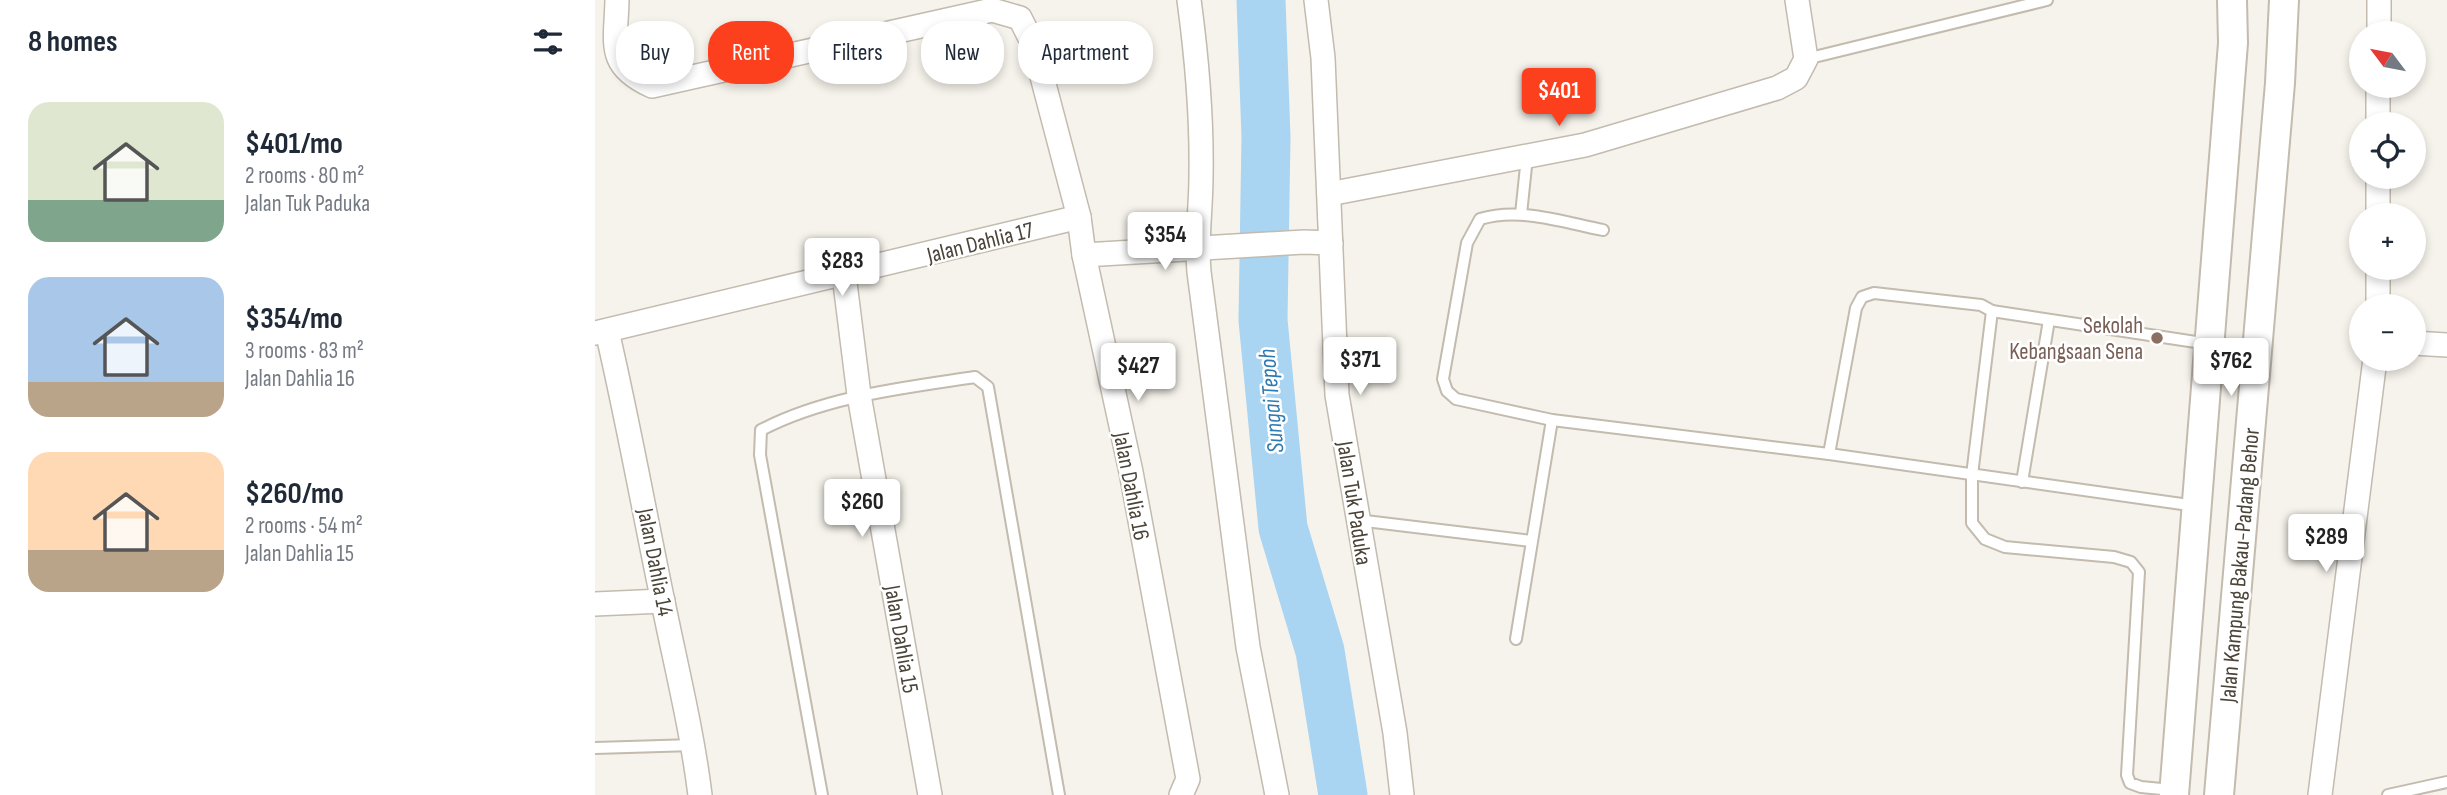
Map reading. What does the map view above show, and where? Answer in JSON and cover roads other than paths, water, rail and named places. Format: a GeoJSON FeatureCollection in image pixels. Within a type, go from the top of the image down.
{"type":"FeatureCollection","features":[{"type":"Feature","properties":{"kind":"street","name":"Jalan Dahlia 16"},"geometry":{"type":"LineString","coordinates":[[617,0],[615,54],[631,76],[652,86],[992,10],[1020,18],[1034,46],[1079,217],[1084,255],[1131,472],[1188,779],[1181,795]]}},
{"type":"Feature","properties":{"kind":"street"},"geometry":{"type":"LineString","coordinates":[[1189,0],[1200,78],[1201,178],[1197,248],[1248,647],[1277,795]]}},
{"type":"Feature","properties":{"kind":"street","name":"Jalan Tuk Paduka"},"geometry":{"type":"LineString","coordinates":[[1317,0],[1323,58],[1337,395],[1395,733],[1402,795]]}},
{"type":"Feature","properties":{"kind":"street"},"geometry":{"type":"LineString","coordinates":[[1329,194],[1598,141],[1777,88],[1801,69],[1797,0]]}},
{"type":"Feature","properties":{"kind":"street","name":"Jalan Kampung Bakau-Padang Behor"},"geometry":{"type":"LineString","coordinates":[[2175,793],[2234,43],[2232,0]]}},
{"type":"Feature","properties":{"kind":"street","name":"Jalan Kampung Bakau-Padang Behor"},"geometry":{"type":"LineString","coordinates":[[2219,795],[2279,96],[2284,0]]}},
{"type":"Feature","properties":{"kind":"street"},"geometry":{"type":"LineString","coordinates":[[2379,0],[2379,21]]}},
{"type":"Feature","properties":{"kind":"street","name":"Jalan Dahlia 17"},"geometry":{"type":"LineString","coordinates":[[601,332],[1079,217]]}},
{"type":"Feature","properties":{"kind":"street"},"geometry":{"type":"LineString","coordinates":[[1084,255],[1304,242],[1331,243]]}},
{"type":"Feature","properties":{"kind":"street","name":"Jalan Dahlia 15"},"geometry":{"type":"LineString","coordinates":[[844,275],[859,395],[930,795]]}},
{"type":"Feature","properties":{"kind":"street","name":"Jalan Dahlia 14"},"geometry":{"type":"LineString","coordinates":[[601,332],[628,419],[694,745],[700,795]]}},
{"type":"Feature","properties":{"kind":"street"},"geometry":{"type":"LineString","coordinates":[[2426,344],[2447,345]]}},
{"type":"Feature","properties":{"kind":"street"},"geometry":{"type":"LineString","coordinates":[[2321,795],[2374,371]]}},
{"type":"Feature","properties":{"kind":"street"},"geometry":{"type":"LineString","coordinates":[[595,604],[663,601]]}},
{"type":"Feature","properties":{"kind":"lane"},"geometry":{"type":"LineString","coordinates":[[1801,69],[2047,0]]}},
{"type":"Feature","properties":{"kind":"lane"},"geometry":{"type":"LineString","coordinates":[[1521,214],[1527,157]]}},
{"type":"Feature","properties":{"kind":"lane"},"geometry":{"type":"LineString","coordinates":[[1603,230],[1521,214],[1498,214],[1480,219],[1467,243],[1443,379],[1447,391],[1456,399],[1552,420],[1829,454],[2197,506]]}},
{"type":"Feature","properties":{"kind":"lane"},"geometry":{"type":"LineString","coordinates":[[1829,454],[1856,308],[1862,296],[1874,293],[1981,305],[1992,311],[2211,344]]}},
{"type":"Feature","properties":{"kind":"lane"},"geometry":{"type":"LineString","coordinates":[[1992,311],[1972,475],[1972,523],[1985,539],[2005,547],[2114,557],[2131,562],[2139,572],[2127,775],[2130,783],[2175,793]]}},
{"type":"Feature","properties":{"kind":"lane"},"geometry":{"type":"LineString","coordinates":[[2022,482],[2049,320]]}},
{"type":"Feature","properties":{"kind":"lane"},"geometry":{"type":"LineString","coordinates":[[822,795],[758,445],[761,430],[777,421],[859,395],[975,377],[988,387],[1059,795]]}},
{"type":"Feature","properties":{"kind":"lane"},"geometry":{"type":"LineString","coordinates":[[1516,639],[1552,420]]}},
{"type":"Feature","properties":{"kind":"lane"},"geometry":{"type":"LineString","coordinates":[[1357,520],[1531,541]]}},
{"type":"Feature","properties":{"kind":"lane"},"geometry":{"type":"LineString","coordinates":[[595,748],[694,745]]}},
{"type":"Feature","properties":{"kind":"lane"},"geometry":{"type":"LineString","coordinates":[[2388,795],[2447,782]]}},
{"type":"Feature","properties":{"kind":"waterway","name":"Sungai Tepoh"},"geometry":{"type":"LineString","coordinates":[[1261,0],[1266,137],[1263,320],[1283,528],[1320,651],[1343,795]]}},
{"type":"Feature","properties":{"kind":"place","name":"Sekolah Kebangsaan Sena"},"geometry":{"type":"Point","coordinates":[2157,338]}}]}
